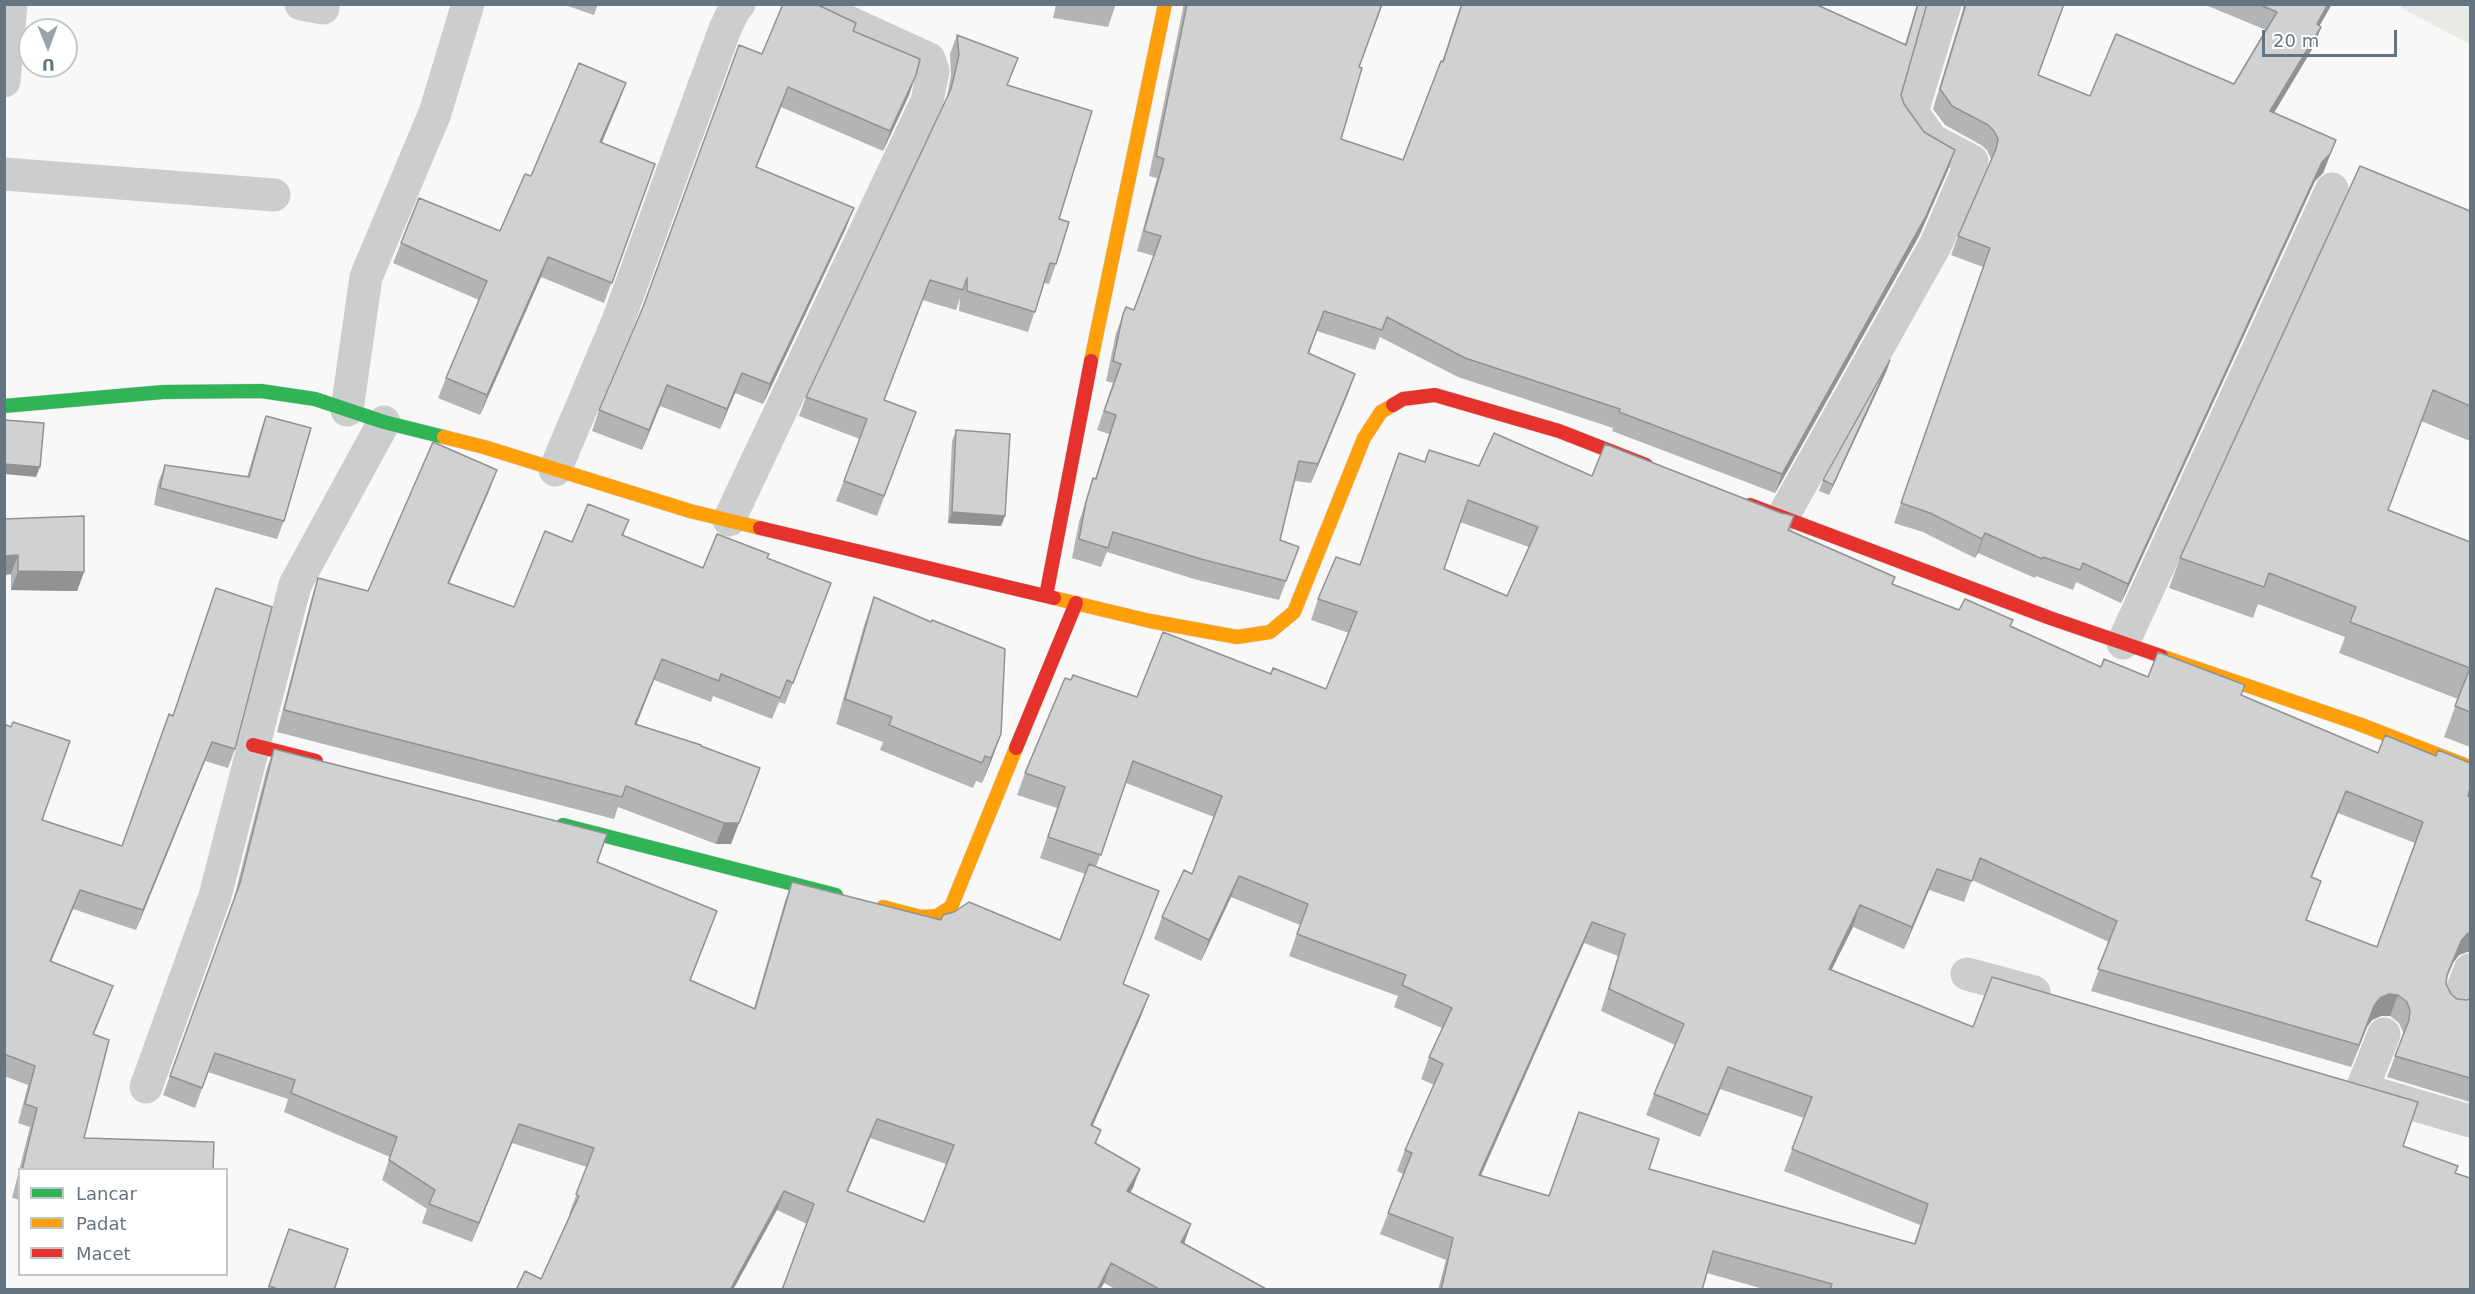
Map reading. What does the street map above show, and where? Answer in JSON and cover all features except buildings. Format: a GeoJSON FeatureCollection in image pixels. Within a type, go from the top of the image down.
{"type":"FeatureCollection","features":[{"type":"Feature","properties":{"kind":"street"},"geometry":{"type":"LineString","coordinates":[[4,81],[11,4]]}},
{"type":"Feature","properties":{"kind":"street"},"geometry":{"type":"LineString","coordinates":[[347,410],[366,277],[435,113],[468,4]]}},
{"type":"Feature","properties":{"kind":"street"},"geometry":{"type":"LineString","coordinates":[[555,470],[618,321],[725,29],[739,4]]}},
{"type":"Feature","properties":{"kind":"street"},"geometry":{"type":"LineString","coordinates":[[729,520],[927,101],[933,71],[930,58],[809,4]]}},
{"type":"Feature","properties":{"kind":"street"},"geometry":{"type":"LineString","coordinates":[[1046,596],[1081,409],[1165,4]]}},
{"type":"Feature","properties":{"kind":"street"},"geometry":{"type":"LineString","coordinates":[[1782,518],[1936,244],[1972,161],[1932,140],[1912,112],[1945,4]]}},
{"type":"Feature","properties":{"kind":"street"},"geometry":{"type":"LineString","coordinates":[[4,174],[274,195]]}},
{"type":"Feature","properties":{"kind":"street"},"geometry":{"type":"LineString","coordinates":[[2123,643],[2332,189]]}},
{"type":"Feature","properties":{"kind":"street"},"geometry":{"type":"LineString","coordinates":[[4,406],[163,392],[261,390],[315,399],[384,422],[484,447],[690,511],[1150,621],[1237,637],[1270,632],[1294,612],[1364,438],[1381,412],[1403,399],[1435,395],[1559,431],[1659,470]]}},
{"type":"Feature","properties":{"kind":"street"},"geometry":{"type":"LineString","coordinates":[[146,1087],[215,896],[295,585],[384,422]]}},
{"type":"Feature","properties":{"kind":"street"},"geometry":{"type":"LineString","coordinates":[[1738,500],[2050,618],[2359,724],[2470,767]]}},
{"type":"Feature","properties":{"kind":"street"},"geometry":{"type":"LineString","coordinates":[[553,822],[921,916],[937,916],[951,907],[1076,603]]}},
{"type":"Feature","properties":{"kind":"street"},"geometry":{"type":"LineString","coordinates":[[253,745],[334,766]]}},
{"type":"Feature","properties":{"kind":"street"},"geometry":{"type":"LineString","coordinates":[[2457,1002],[2470,970]]}},
{"type":"Feature","properties":{"kind":"street"},"geometry":{"type":"LineString","coordinates":[[1967,974],[2063,1000]]}},
{"type":"Feature","properties":{"kind":"street"},"geometry":{"type":"LineString","coordinates":[[2362,1089],[2384,1034]]}},
{"type":"Feature","properties":{"kind":"street"},"geometry":{"type":"LineString","coordinates":[[2329,1079],[2470,1121]]}},
{"type":"Feature","properties":{"kind":"shaded area"},"geometry":{"type":"Polygon","coordinates":[[[2403,4],[2470,5],[2470,44],[2401,8],[2403,4]]]}},
{"type":"Feature","properties":{"kind":"traffic: fast"},"geometry":{"type":"LineString","coordinates":[[4,406],[163,392],[261,391],[315,399],[384,422],[444,437]]}},
{"type":"Feature","properties":{"kind":"traffic: fast"},"geometry":{"type":"LineString","coordinates":[[563,825],[836,895]]}},
{"type":"Feature","properties":{"kind":"traffic: slow"},"geometry":{"type":"LineString","coordinates":[[1091,361],[1165,4]]}},
{"type":"Feature","properties":{"kind":"traffic: slow"},"geometry":{"type":"LineString","coordinates":[[1054,598],[1150,621],[1237,637],[1270,632],[1294,612],[1364,438],[1381,412],[1393,405]]}},
{"type":"Feature","properties":{"kind":"traffic: slow"},"geometry":{"type":"LineString","coordinates":[[444,437],[484,447],[690,511],[760,528]]}},
{"type":"Feature","properties":{"kind":"traffic: slow"},"geometry":{"type":"LineString","coordinates":[[2161,656],[2359,724],[2470,767]]}},
{"type":"Feature","properties":{"kind":"traffic: slow"},"geometry":{"type":"LineString","coordinates":[[883,907],[921,917],[937,916],[951,907],[1016,748]]}},
{"type":"Feature","properties":{"kind":"traffic: jam"},"geometry":{"type":"LineString","coordinates":[[1046,596],[1091,361]]}},
{"type":"Feature","properties":{"kind":"traffic: jam"},"geometry":{"type":"LineString","coordinates":[[1393,405],[1403,399],[1435,395],[1559,431],[1646,465]]}},
{"type":"Feature","properties":{"kind":"traffic: jam"},"geometry":{"type":"LineString","coordinates":[[1750,505],[2050,618],[2161,656]]}},
{"type":"Feature","properties":{"kind":"traffic: jam"},"geometry":{"type":"LineString","coordinates":[[760,528],[1054,598]]}},
{"type":"Feature","properties":{"kind":"traffic: jam"},"geometry":{"type":"LineString","coordinates":[[1016,748],[1076,603]]}},
{"type":"Feature","properties":{"kind":"traffic: jam"},"geometry":{"type":"LineString","coordinates":[[253,745],[316,761]]}}]}
